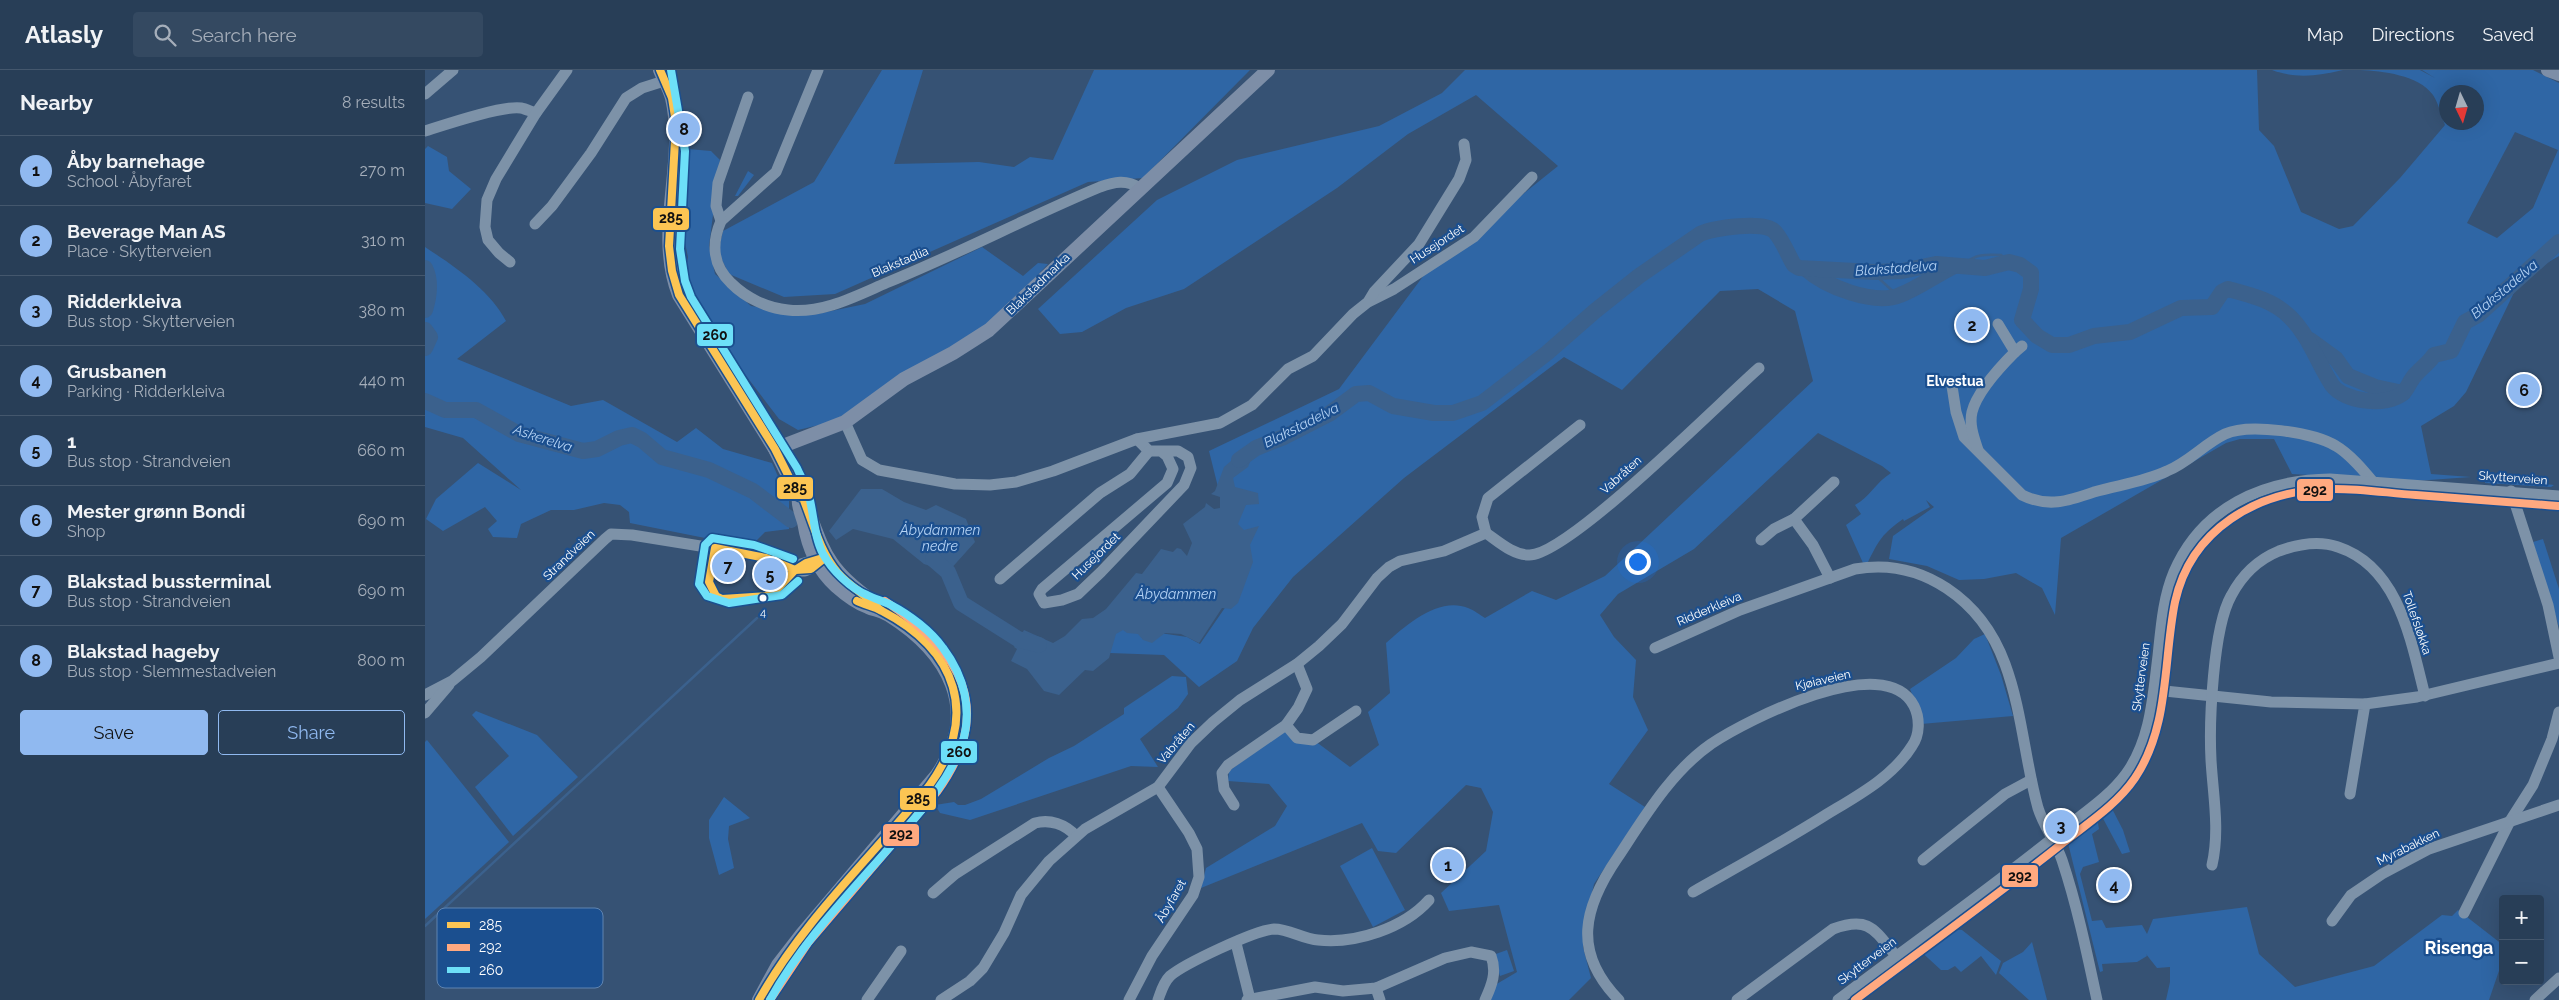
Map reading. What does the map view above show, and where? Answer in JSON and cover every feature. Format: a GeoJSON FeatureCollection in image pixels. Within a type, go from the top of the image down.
{"type":"FeatureCollection","features":[{"type":"Feature","properties":{"kind":"main road","name":"Blakstadmarka"},"geometry":{"type":"LineString","coordinates":[[775,449],[845,422],[904,380],[953,354],[989,330],[1268,70]]}},
{"type":"Feature","properties":{"kind":"main road"},"geometry":{"type":"LineString","coordinates":[[2549,70],[2559,74]]}},
{"type":"Feature","properties":{"kind":"main road"},"geometry":{"type":"LineString","coordinates":[[662,76],[668,84],[672,99],[676,133],[669,252],[673,280],[682,302],[775,449],[799,497],[803,498],[820,560],[873,601],[879,609],[924,641],[944,665],[956,701],[955,739],[945,762],[924,792],[802,934],[778,965],[759,1000]]}},
{"type":"Feature","properties":{"kind":"street"},"geometry":{"type":"LineString","coordinates":[[425,94],[453,70]]}},
{"type":"Feature","properties":{"kind":"street"},"geometry":{"type":"LineString","coordinates":[[510,262],[488,240],[485,227],[487,200],[496,179],[537,113],[567,70]]}},
{"type":"Feature","properties":{"kind":"street"},"geometry":{"type":"LineString","coordinates":[[721,221],[776,172],[818,70]]}},
{"type":"Feature","properties":{"kind":"street"},"geometry":{"type":"LineString","coordinates":[[535,224],[552,206],[591,152],[626,98],[662,76]]}},
{"type":"Feature","properties":{"kind":"street","name":"Blakstadlia"},"geometry":{"type":"LineString","coordinates":[[748,97],[718,184],[716,206],[721,221],[717,231],[714,253],[724,276],[737,289],[768,306],[789,310],[812,309],[837,303],[911,273],[1100,187],[1114,182],[1125,182],[1140,188]]}},
{"type":"Feature","properties":{"kind":"street"},"geometry":{"type":"LineString","coordinates":[[425,131],[461,119],[510,109],[520,108],[537,113]]}},
{"type":"Feature","properties":{"kind":"street","name":"Husejordet"},"geometry":{"type":"LineString","coordinates":[[1368,302],[1374,292],[1419,244],[1448,198],[1463,170],[1466,160],[1464,144]]}},
{"type":"Feature","properties":{"kind":"street","name":"Husejordet"},"geometry":{"type":"LineString","coordinates":[[845,422],[862,460],[870,466],[910,477],[955,484],[1016,482],[1053,471],[1137,438],[1220,423],[1252,405],[1293,365],[1313,356],[1353,314],[1368,302],[1394,289],[1474,237],[1531,177]]}},
{"type":"Feature","properties":{"kind":"street"},"geometry":{"type":"LineString","coordinates":[[1979,452],[1972,426],[1972,412],[1994,375],[2018,349],[1998,324]]}},
{"type":"Feature","properties":{"kind":"street","name":"Vabråten"},"geometry":{"type":"LineString","coordinates":[[941,1000],[970,981],[983,968],[1004,933],[1021,895],[1035,876],[1076,836],[1158,787],[1191,743],[1213,722],[1240,700],[1297,664],[1342,624],[1377,578],[1389,567],[1400,562],[1444,551],[1486,533],[1514,552],[1529,556],[1548,550],[1613,501],[1759,368]]}},
{"type":"Feature","properties":{"kind":"street"},"geometry":{"type":"LineString","coordinates":[[1952,386],[1960,426],[1965,438],[2022,495],[2034,501],[2047,504],[2074,500],[2167,472],[2184,463],[2225,434],[2237,430],[2257,429],[2322,440],[2337,446],[2374,483]]}},
{"type":"Feature","properties":{"kind":"street"},"geometry":{"type":"LineString","coordinates":[[1486,533],[1482,517],[1487,498],[1580,425]]}},
{"type":"Feature","properties":{"kind":"street"},"geometry":{"type":"LineString","coordinates":[[1000,579],[1100,493],[1130,474],[1149,451],[1137,438]]}},
{"type":"Feature","properties":{"kind":"street","name":"Husejordet"},"geometry":{"type":"LineString","coordinates":[[1149,451],[1161,451],[1178,451],[1188,457],[1191,468],[1184,485],[1121,552],[1077,594],[1044,603],[1039,594],[1042,589],[1167,483],[1173,470],[1167,456],[1161,451]]}},
{"type":"Feature","properties":{"kind":"street","name":"Skytterveien"},"geometry":{"type":"LineString","coordinates":[[1838,1000],[2053,839],[2109,793],[2127,773],[2145,736],[2155,690],[2163,623],[2174,573],[2194,539],[2212,519],[2235,501],[2282,483],[2330,479],[2559,496]]}},
{"type":"Feature","properties":{"kind":"street"},"geometry":{"type":"LineString","coordinates":[[1761,540],[1774,529],[1794,519],[1834,482]]}},
{"type":"Feature","properties":{"kind":"street"},"geometry":{"type":"LineString","coordinates":[[2511,491],[2557,633],[2559,657]]}},
{"type":"Feature","properties":{"kind":"street"},"geometry":{"type":"LineString","coordinates":[[1794,519],[1813,546],[1830,578]]}},
{"type":"Feature","properties":{"kind":"street","name":"Strandveien"},"geometry":{"type":"LineString","coordinates":[[425,695],[451,681],[538,605],[598,544],[611,534],[632,535],[756,555],[794,570],[820,560]]}},
{"type":"Feature","properties":{"kind":"street","name":"Tollefsløkka"},"geometry":{"type":"LineString","coordinates":[[2212,865],[2217,842],[2211,758],[2211,698],[2221,624],[2230,597],[2244,575],[2256,563],[2269,555],[2299,545],[2316,543],[2333,545],[2351,551],[2385,579],[2398,606],[2425,696]]}},
{"type":"Feature","properties":{"kind":"street","name":"Ridderkleiva"},"geometry":{"type":"LineString","coordinates":[[1655,648],[1740,610],[1863,567],[1893,567],[1933,579],[1964,600],[1993,639],[2005,664],[2031,780],[2041,815],[2053,839],[2068,879],[2097,1000]]}},
{"type":"Feature","properties":{"kind":"street"},"geometry":{"type":"LineString","coordinates":[[2155,690],[2211,698],[2304,704],[2365,704],[2425,696],[2559,663]]}},
{"type":"Feature","properties":{"kind":"street"},"geometry":{"type":"LineString","coordinates":[[1234,805],[1223,789],[1222,773],[1228,765],[1286,725],[1299,708],[1307,689],[1297,664]]}},
{"type":"Feature","properties":{"kind":"street"},"geometry":{"type":"LineString","coordinates":[[425,713],[451,681]]}},
{"type":"Feature","properties":{"kind":"street","name":"Kjøiaveien"},"geometry":{"type":"LineString","coordinates":[[1619,1000],[1595,972],[1590,958],[1587,942],[1589,920],[1597,892],[1611,867],[1659,796],[1690,761],[1731,732],[1773,709],[1807,696],[1857,686],[1875,686],[1897,690],[1909,698],[1918,719],[1917,736],[1913,745],[1902,759],[1881,779],[1784,841],[1693,892]]}},
{"type":"Feature","properties":{"kind":"street"},"geometry":{"type":"LineString","coordinates":[[2349,794],[2365,704]]}},
{"type":"Feature","properties":{"kind":"street"},"geometry":{"type":"LineString","coordinates":[[1286,725],[1297,738],[1313,740],[1356,711]]}},
{"type":"Feature","properties":{"kind":"street"},"geometry":{"type":"LineString","coordinates":[[2464,913],[2510,821],[2533,785],[2552,739],[2559,712]]}},
{"type":"Feature","properties":{"kind":"street"},"geometry":{"type":"LineString","coordinates":[[1923,860],[2005,794],[2031,780]]}},
{"type":"Feature","properties":{"kind":"street","name":"Åbyfaret"},"geometry":{"type":"LineString","coordinates":[[1129,1000],[1152,956],[1193,894],[1199,877],[1199,859],[1193,841],[1158,787]]}},
{"type":"Feature","properties":{"kind":"street","name":"Myrabakken"},"geometry":{"type":"LineString","coordinates":[[2332,921],[2351,896],[2382,874],[2429,849],[2559,805]]}},
{"type":"Feature","properties":{"kind":"street"},"geometry":{"type":"LineString","coordinates":[[933,893],[955,874],[1035,822],[1045,820],[1054,822],[1071,830],[1076,836]]}},
{"type":"Feature","properties":{"kind":"street"},"geometry":{"type":"LineString","coordinates":[[1158,1000],[1165,981],[1171,976],[1264,930],[1276,929],[1317,940],[1358,937],[1385,929],[1410,917],[1429,900]]}},
{"type":"Feature","properties":{"kind":"street"},"geometry":{"type":"LineString","coordinates":[[1737,1000],[1833,929],[1851,922],[1867,924],[1875,930],[1896,956]]}},
{"type":"Feature","properties":{"kind":"street"},"geometry":{"type":"LineString","coordinates":[[1236,943],[1248,999],[1296,996],[1315,987],[1343,991],[1376,988],[1445,958],[1471,952],[1485,953],[1491,956],[1495,976],[1485,1000]]}},
{"type":"Feature","properties":{"kind":"street"},"geometry":{"type":"LineString","coordinates":[[867,1000],[901,952]]}},
{"type":"Feature","properties":{"kind":"street"},"geometry":{"type":"LineString","coordinates":[[2535,1000],[2559,978]]}},
{"type":"Feature","properties":{"kind":"street"},"geometry":{"type":"LineString","coordinates":[[1376,988],[1380,1000]]}},
{"type":"Feature","properties":{"kind":"shaded area"},"geometry":{"type":"Polygon","coordinates":[[[882,70],[923,70],[894,164],[979,162],[1014,167],[1030,157],[1053,160],[1094,70],[1250,70],[1143,178],[1088,182],[835,294],[784,297],[729,274],[718,252],[723,231],[814,182],[882,70]]]}},
{"type":"Feature","properties":{"kind":"shaded area"},"geometry":{"type":"Polygon","coordinates":[[[1465,70],[2257,70],[2259,130],[2274,146],[2301,212],[2339,229],[2353,226],[2400,178],[2441,130],[2484,130],[2484,85],[2439,85],[2439,108],[2433,95],[2419,83],[2399,75],[2360,70],[2420,70],[2435,78],[2422,70],[2533,70],[2559,83],[2559,256],[2521,278],[2466,392],[2454,406],[2421,426],[2431,474],[2471,477],[2415,481],[2292,474],[2274,439],[2240,439],[2226,443],[2061,538],[2055,615],[2042,588],[2016,573],[1984,579],[1959,580],[1927,566],[1889,559],[1893,536],[1934,507],[1926,500],[1930,507],[1904,521],[1903,519],[1890,529],[1878,543],[1868,562],[1863,563],[1846,525],[1861,514],[1855,505],[1891,473],[1882,466],[1818,433],[1694,549],[1618,594],[1600,615],[1614,637],[1636,660],[1633,697],[1648,730],[1609,784],[1645,807],[1594,884],[1585,924],[1583,947],[1591,978],[1569,1000],[1487,1000],[1495,985],[1517,972],[1499,905],[1449,911],[1441,893],[1486,851],[1493,812],[1481,788],[1466,785],[1396,853],[1378,851],[1362,823],[1201,888],[1206,868],[1275,826],[1287,806],[1269,784],[1228,781],[1229,771],[1284,731],[1315,741],[1350,767],[1379,745],[1368,712],[1390,693],[1386,643],[1403,628],[1424,614],[1446,606],[1457,605],[1468,608],[1485,618],[1532,591],[1556,600],[1605,576],[1813,381],[1795,311],[1758,289],[1720,291],[1622,390],[1564,357],[1404,478],[1293,577],[1253,628],[1237,661],[1199,687],[1164,655],[1110,653],[1112,626],[1187,637],[1200,644],[1242,583],[1209,451],[1339,389],[1427,271],[1558,166],[1476,95],[1408,134],[1337,188],[1184,289],[1126,308],[1082,332],[1060,334],[1038,309],[1157,200],[1237,160],[1379,126],[1442,93],[1465,70]],[[2515,132],[2467,223],[2497,238],[2533,208],[2558,150],[2515,132]]]}},
{"type":"Feature","properties":{"kind":"shaded area"},"geometry":{"type":"Polygon","coordinates":[[[2272,70],[2343,70],[2325,74],[2298,76],[2272,70]]]}},
{"type":"Feature","properties":{"kind":"shaded area"},"geometry":{"type":"Polygon","coordinates":[[[428,146],[447,157],[449,171],[471,189],[452,209],[425,203],[425,149],[428,146]]]}},
{"type":"Feature","properties":{"kind":"shaded area"},"geometry":{"type":"Polygon","coordinates":[[[688,149],[711,151],[720,160],[709,246],[715,274],[751,306],[812,315],[865,304],[982,247],[1023,276],[1038,263],[1048,264],[995,321],[832,422],[798,430],[779,419],[734,360],[684,278],[688,257],[684,238],[683,197],[688,149]]]}},
{"type":"Feature","properties":{"kind":"shaded area"},"geometry":{"type":"Polygon","coordinates":[[[748,171],[754,175],[738,196],[735,196],[748,171]]]}},
{"type":"Feature","properties":{"kind":"shaded area"},"geometry":{"type":"Polygon","coordinates":[[[425,247],[481,289],[491,299],[506,321],[457,359],[571,406],[603,400],[677,442],[696,428],[723,449],[772,463],[789,501],[789,529],[765,532],[750,547],[630,523],[629,512],[620,505],[604,503],[574,510],[551,510],[521,524],[517,538],[493,537],[488,529],[497,521],[485,507],[443,531],[426,519],[436,499],[478,463],[521,490],[463,438],[425,427],[425,247]]]}},
{"type":"Feature","properties":{"kind":"shaded area"},"geometry":{"type":"Polygon","coordinates":[[[2486,477],[2554,485],[2551,487],[2485,483],[2486,477]]]}},
{"type":"Feature","properties":{"kind":"shaded area"},"geometry":{"type":"Polygon","coordinates":[[[2543,539],[2559,589],[2559,627],[2533,542],[2543,539]]]}},
{"type":"Feature","properties":{"kind":"shaded area"},"geometry":{"type":"Polygon","coordinates":[[[1985,634],[2001,675],[2013,716],[1921,724],[1920,714],[1910,689],[1956,658],[1974,639],[1985,634]]]}},
{"type":"Feature","properties":{"kind":"shaded area"},"geometry":{"type":"Polygon","coordinates":[[[1172,676],[1186,677],[1188,694],[1178,708],[1140,739],[1158,767],[1131,766],[970,820],[940,813],[935,805],[954,802],[958,805],[965,805],[981,799],[1049,758],[1074,746],[1124,714],[1124,708],[1172,676]]]}},
{"type":"Feature","properties":{"kind":"shaded area"},"geometry":{"type":"Polygon","coordinates":[[[476,711],[537,735],[578,777],[513,836],[475,787],[509,756],[472,715],[476,711]]]}},
{"type":"Feature","properties":{"kind":"shaded area"},"geometry":{"type":"Polygon","coordinates":[[[427,740],[509,842],[425,919],[425,742],[427,740]]]}},
{"type":"Feature","properties":{"kind":"shaded area"},"geometry":{"type":"Polygon","coordinates":[[[724,797],[750,818],[729,826],[728,839],[734,868],[719,875],[709,838],[709,820],[724,797]]]}},
{"type":"Feature","properties":{"kind":"shaded area"},"geometry":{"type":"Polygon","coordinates":[[[2107,799],[2123,830],[2130,852],[2122,854],[2099,811],[2101,804],[2107,799]]]}},
{"type":"Feature","properties":{"kind":"shaded area"},"geometry":{"type":"Polygon","coordinates":[[[2092,814],[2098,823],[2099,829],[2092,834],[2099,862],[2083,867],[2080,874],[2092,921],[2102,920],[2106,928],[2142,925],[2147,934],[2153,919],[2247,907],[2259,954],[2295,987],[2374,966],[2442,915],[2452,916],[2458,910],[2499,942],[2499,971],[2489,1000],[2166,1000],[2170,982],[2170,967],[2157,968],[2146,954],[2147,956],[2137,962],[2102,964],[2103,971],[2100,972],[2066,835],[2070,829],[2092,814]]]}},
{"type":"Feature","properties":{"kind":"shaded area"},"geometry":{"type":"Polygon","coordinates":[[[1372,848],[1405,910],[1373,927],[1340,866],[1372,848]]]}},
{"type":"Feature","properties":{"kind":"shaded area"},"geometry":{"type":"Polygon","coordinates":[[[1950,922],[1952,929],[1962,930],[2001,961],[1996,975],[1981,956],[1961,972],[1955,966],[1948,970],[1941,970],[1916,947],[1950,922]]]}},
{"type":"Feature","properties":{"kind":"shaded area"},"geometry":{"type":"Polygon","coordinates":[[[2032,942],[2047,1000],[2029,1000],[1999,973],[2003,963],[2023,952],[2032,942]]]}},
{"type":"Feature","properties":{"kind":"shaded area"},"geometry":{"type":"Polygon","coordinates":[[[1507,950],[1514,971],[1500,976],[1493,955],[1507,950]]]}},
{"type":"Feature","properties":{"kind":"water","name":"Åbydammen"},"geometry":{"type":"Polygon","coordinates":[[[1246,448],[1261,450],[1253,455],[1248,467],[1233,478],[1235,487],[1258,493],[1259,504],[1246,505],[1238,524],[1244,530],[1259,526],[1250,545],[1253,562],[1238,603],[1231,609],[1222,608],[1199,643],[1181,634],[1165,633],[1152,643],[1143,640],[1138,634],[1127,633],[1123,630],[1116,634],[1109,658],[1093,671],[1085,670],[1059,695],[1044,691],[1027,669],[1011,661],[1017,649],[1014,647],[1024,630],[1053,643],[1065,636],[1082,619],[1093,618],[1106,609],[1136,573],[1142,574],[1161,549],[1173,552],[1177,548],[1181,549],[1187,556],[1192,543],[1183,524],[1205,507],[1206,503],[1214,509],[1220,508],[1220,497],[1211,494],[1215,491],[1224,467],[1246,448]]]}},
{"type":"Feature","properties":{"kind":"water","name":"Åbydammen nedre"},"geometry":{"type":"Polygon","coordinates":[[[861,489],[882,489],[904,502],[926,510],[936,505],[966,519],[975,542],[948,572],[924,564],[893,539],[853,529],[836,540],[829,531],[861,489]]]}},
{"type":"Feature","properties":{"kind":"waterway","name":"Blakstadelva"},"geometry":{"type":"LineString","coordinates":[[1239,460],[1256,448],[1284,437],[1329,414],[1356,394],[1369,393],[1393,406],[1434,413],[1453,413],[1482,403],[1547,353],[1639,276],[1700,234],[1716,229],[1739,226],[1769,228],[1775,232],[1794,265],[1799,268],[1874,272],[1902,271],[1936,264],[1985,268],[2009,262],[2020,265],[2031,273],[2031,289],[2022,320],[2037,336],[2052,345],[2069,345],[2094,336],[2130,332],[2181,308],[2212,307],[2222,292],[2228,289],[2261,299],[2283,311],[2303,333],[2332,385],[2346,395],[2366,401],[2387,400],[2403,393],[2414,376],[2434,355],[2451,351],[2465,322],[2478,315],[2559,242]]}},
{"type":"Feature","properties":{"kind":"waterway"},"geometry":{"type":"LineString","coordinates":[[1963,265],[1976,257],[1985,255],[2001,255],[2009,262]]}},
{"type":"Feature","properties":{"kind":"waterway"},"geometry":{"type":"LineString","coordinates":[[1806,269],[1825,282],[1850,293],[1877,298],[1889,298],[1907,292],[1954,266]]}},
{"type":"Feature","properties":{"kind":"waterway","name":"Askerelva"},"geometry":{"type":"LineString","coordinates":[[425,268],[429,289],[425,310]]}},
{"type":"Feature","properties":{"kind":"waterway"},"geometry":{"type":"LineString","coordinates":[[1872,272],[1898,296]]}},
{"type":"Feature","properties":{"kind":"waterway","name":"Askerelva"},"geometry":{"type":"LineString","coordinates":[[425,330],[430,337],[425,348]]}},
{"type":"Feature","properties":{"kind":"waterway"},"geometry":{"type":"LineString","coordinates":[[2310,340],[2336,359],[2348,376],[2375,387],[2403,393]]}},
{"type":"Feature","properties":{"kind":"waterway","name":"Askerelva"},"geometry":{"type":"LineString","coordinates":[[425,401],[445,410],[476,410],[519,434],[583,451],[597,449],[619,438],[632,435],[642,440],[662,457],[709,470],[753,491],[791,520]]}},
{"type":"Feature","properties":{"kind":"waterway"},"geometry":{"type":"LineString","coordinates":[[933,559],[948,572],[961,603],[1018,639],[1039,645]]}},
{"type":"Feature","properties":{"kind":"waterway"},"geometry":{"type":"LineString","coordinates":[[444,908],[757,618]]}},
{"type":"Feature","properties":{"kind":"waterway"},"geometry":{"type":"LineString","coordinates":[[425,926],[437,915]]}},
{"type":"Feature","properties":{"kind":"transit line","name":"285"},"geometry":{"type":"LineString","coordinates":[[660,70],[672,98],[676,123],[669,246],[672,271],[679,295],[775,449],[799,497],[803,498],[826,556],[838,573],[879,609]]}},
{"type":"Feature","properties":{"kind":"transit line","name":"260"},"geometry":{"type":"LineString","coordinates":[[671,70],[685,151],[680,249],[685,281],[691,297],[797,468],[809,496],[818,540],[827,560],[836,572],[854,588],[898,609],[920,624],[943,648],[956,670],[965,694],[967,719],[965,731],[962,744],[950,771],[915,818],[813,936],[797,957],[770,1000]]}},
{"type":"Feature","properties":{"kind":"transit line","name":"292"},"geometry":{"type":"LineString","coordinates":[[1855,1000],[2089,823],[2119,797],[2135,778],[2146,758],[2160,715],[2171,624],[2183,576],[2196,554],[2212,535],[2231,519],[2253,506],[2276,497],[2302,491],[2328,489],[2558,506]]}},
{"type":"Feature","properties":{"kind":"transit line","name":"260"},"geometry":{"type":"LineString","coordinates":[[793,559],[754,545],[712,538],[705,545],[699,584],[707,596],[729,603],[782,595],[798,581]]}},
{"type":"Feature","properties":{"kind":"transit line","name":"285"},"geometry":{"type":"LineString","coordinates":[[715,548],[766,558],[795,570],[777,589],[766,596],[722,599],[716,596],[709,582],[715,548]]}},
{"type":"Feature","properties":{"kind":"transit line","name":"285"},"geometry":{"type":"LineString","coordinates":[[826,557],[811,569],[795,570],[806,563],[826,557]]}},
{"type":"Feature","properties":{"kind":"transit line","name":"285"},"geometry":{"type":"LineString","coordinates":[[759,1000],[777,970],[818,915],[929,786],[945,760],[954,735],[956,710],[953,687],[943,665],[928,645],[908,627],[879,609],[857,601]]}},
{"type":"Feature","properties":{"kind":"transit line","name":"292"},"geometry":{"type":"LineString","coordinates":[[770,1000],[808,943],[937,792],[955,762],[965,734],[967,709],[962,684],[951,662],[934,641],[912,620],[885,601]]}},
{"type":"Feature","properties":{"kind":"place","name":"Blakstad hageby"},"geometry":{"type":"Point","coordinates":[684,129]}},
{"type":"Feature","properties":{"kind":"place","name":"Beverage Man AS"},"geometry":{"type":"Point","coordinates":[1972,325]}},
{"type":"Feature","properties":{"kind":"place","name":"Mester grønn Bondi"},"geometry":{"type":"Point","coordinates":[2524,390]}},
{"type":"Feature","properties":{"kind":"place","name":"Blakstad bussterminal"},"geometry":{"type":"Point","coordinates":[728,566]}},
{"type":"Feature","properties":{"kind":"place","name":"1"},"geometry":{"type":"Point","coordinates":[770,574]}},
{"type":"Feature","properties":{"kind":"place","name":"4"},"geometry":{"type":"Point","coordinates":[763,598]}},
{"type":"Feature","properties":{"kind":"place","name":"Ridderkleiva"},"geometry":{"type":"Point","coordinates":[2061,826]}},
{"type":"Feature","properties":{"kind":"place","name":"Åby barnehage"},"geometry":{"type":"Point","coordinates":[1448,865]}},
{"type":"Feature","properties":{"kind":"place","name":"Grusbanen"},"geometry":{"type":"Point","coordinates":[2114,885]}},
{"type":"Feature","properties":{"kind":"district","name":"Elvestua"},"geometry":{"type":"Point","coordinates":[1955,381]}},
{"type":"Feature","properties":{"kind":"district","name":"Risenga"},"geometry":{"type":"Point","coordinates":[2459,947]}}]}
